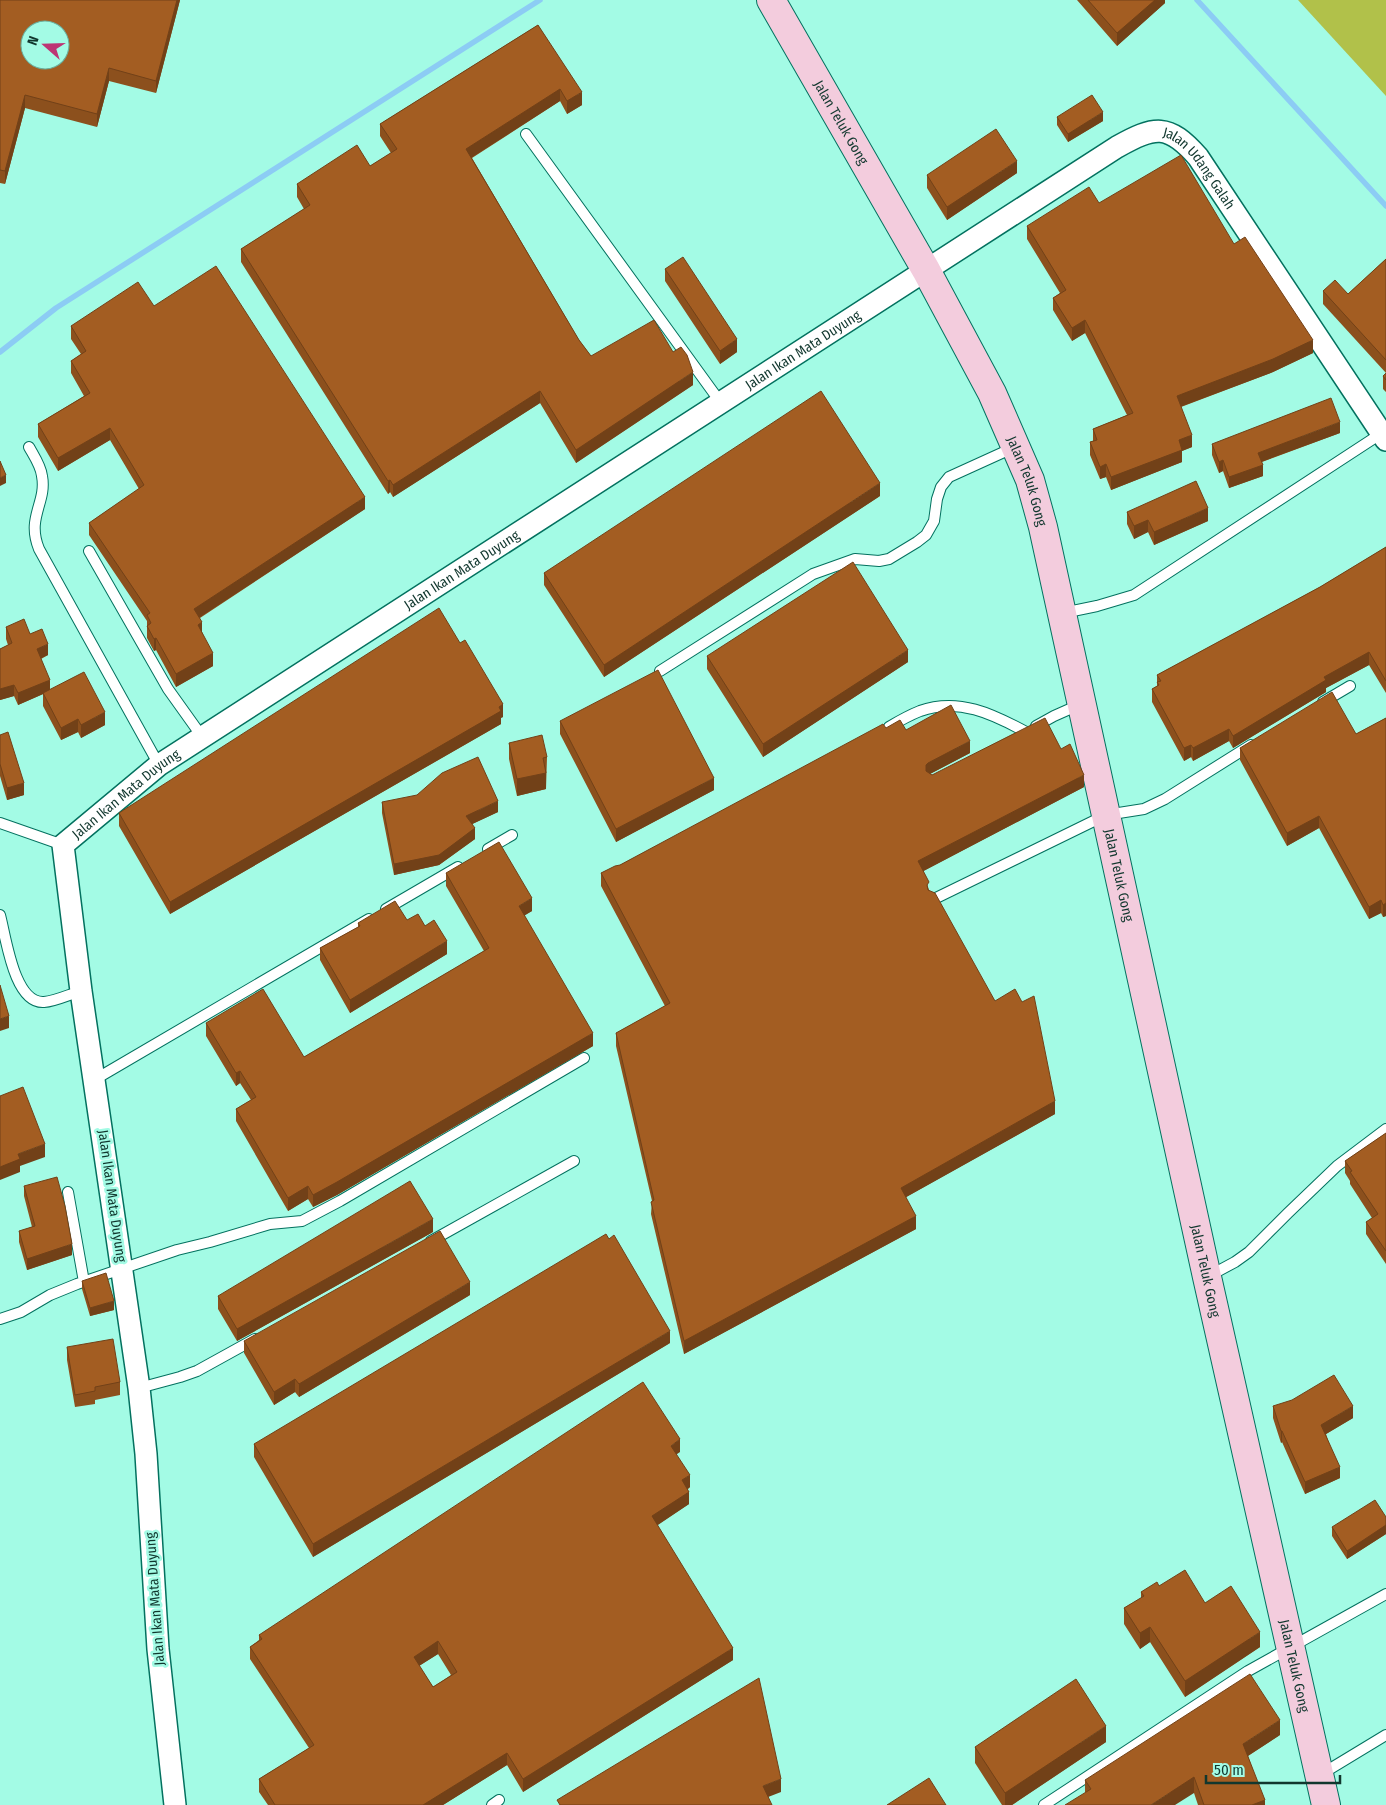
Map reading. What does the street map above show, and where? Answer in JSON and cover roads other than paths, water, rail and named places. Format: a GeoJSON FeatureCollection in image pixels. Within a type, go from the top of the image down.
{"type":"FeatureCollection","features":[{"type":"Feature","properties":{"kind":"street","name":"Jalan Teluk Gong"},"geometry":{"type":"LineString","coordinates":[[771,0],[926,270],[992,393],[1030,480],[1043,526],[1207,1277],[1326,1805]]}},
{"type":"Feature","properties":{"kind":"street","name":"Jalan Udang Galah"},"geometry":{"type":"LineString","coordinates":[[926,270],[1117,146],[1146,132],[1174,134],[1198,157],[1384,436]]}},
{"type":"Feature","properties":{"kind":"street","name":"Jalan Ikan Mata Duyung"},"geometry":{"type":"LineString","coordinates":[[175,1805],[158,1649],[146,1454],[139,1388],[81,991],[63,845],[159,765],[926,270]]}},
{"type":"Feature","properties":{"kind":"lane"},"geometry":{"type":"LineString","coordinates":[[526,134],[721,403]]}},
{"type":"Feature","properties":{"kind":"lane"},"geometry":{"type":"LineString","coordinates":[[1062,613],[1097,606],[1134,595],[1384,436]]}},
{"type":"Feature","properties":{"kind":"lane"},"geometry":{"type":"LineString","coordinates":[[29,447],[42,475],[43,489],[33,527],[38,549],[159,765]]}},
{"type":"Feature","properties":{"kind":"lane"},"geometry":{"type":"LineString","coordinates":[[660,671],[813,574],[855,559],[879,561],[889,559],[917,542],[926,535],[934,521],[937,499],[944,482],[949,477],[1016,447]]}},
{"type":"Feature","properties":{"kind":"lane"},"geometry":{"type":"LineString","coordinates":[[88,551],[168,689],[203,738]]}},
{"type":"Feature","properties":{"kind":"lane"},"geometry":{"type":"LineString","coordinates":[[1317,705],[1350,686]]}},
{"type":"Feature","properties":{"kind":"lane"},"geometry":{"type":"LineString","coordinates":[[876,733],[920,711],[951,705],[969,707],[1001,718],[1022,734],[1082,703]]}},
{"type":"Feature","properties":{"kind":"lane"},"geometry":{"type":"LineString","coordinates":[[934,899],[1106,815],[1144,809],[1166,799],[1258,741]]}},
{"type":"Feature","properties":{"kind":"lane"},"geometry":{"type":"LineString","coordinates":[[0,823],[63,845]]}},
{"type":"Feature","properties":{"kind":"lane"},"geometry":{"type":"LineString","coordinates":[[94,1080],[512,835]]}},
{"type":"Feature","properties":{"kind":"lane"},"geometry":{"type":"LineString","coordinates":[[0,915],[16,980],[24,992],[33,999],[44,1002],[81,991]]}},
{"type":"Feature","properties":{"kind":"lane"},"geometry":{"type":"LineString","coordinates":[[0,1319],[21,1312],[50,1295],[178,1250],[270,1224],[302,1221],[340,1201],[584,1058]]}},
{"type":"Feature","properties":{"kind":"lane"},"geometry":{"type":"LineString","coordinates":[[1207,1277],[1249,1252],[1337,1166],[1386,1129]]}},
{"type":"Feature","properties":{"kind":"lane"},"geometry":{"type":"LineString","coordinates":[[420,1247],[574,1161]]}},
{"type":"Feature","properties":{"kind":"lane"},"geometry":{"type":"LineString","coordinates":[[68,1192],[84,1282]]}},
{"type":"Feature","properties":{"kind":"lane"},"geometry":{"type":"LineString","coordinates":[[139,1388],[180,1377],[197,1370],[266,1333]]}},
{"type":"Feature","properties":{"kind":"lane"},"geometry":{"type":"LineString","coordinates":[[1044,1805],[1248,1671],[1386,1594]]}},
{"type":"Feature","properties":{"kind":"lane"},"geometry":{"type":"LineString","coordinates":[[1320,1776],[1386,1735]]}},
{"type":"Feature","properties":{"kind":"waterway"},"geometry":{"type":"LineString","coordinates":[[0,352],[56,308],[540,0]]}},
{"type":"Feature","properties":{"kind":"waterway"},"geometry":{"type":"LineString","coordinates":[[1197,0],[1386,206]]}}]}
